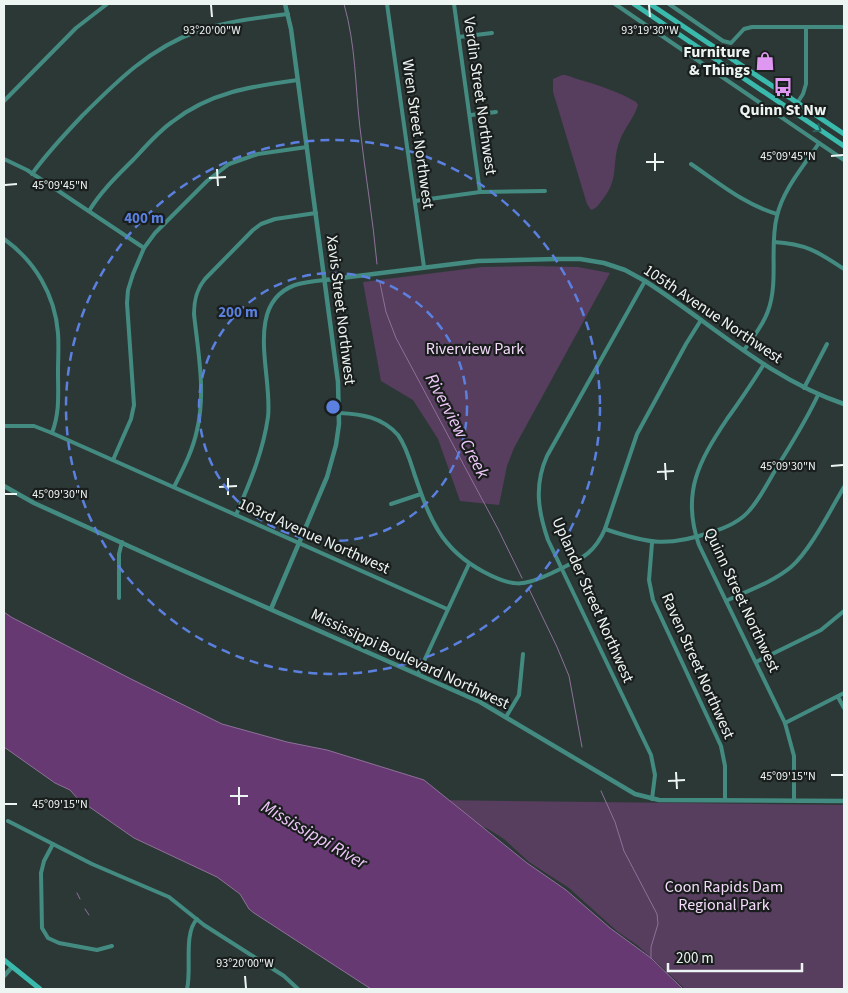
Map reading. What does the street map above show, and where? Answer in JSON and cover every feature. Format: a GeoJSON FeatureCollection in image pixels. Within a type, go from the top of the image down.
{"type":"FeatureCollection","features":[{"type":"Feature","properties":{"kind":"main road"},"geometry":{"type":"LineString","coordinates":[[634,4],[844,146]]}},
{"type":"Feature","properties":{"kind":"main road"},"geometry":{"type":"LineString","coordinates":[[650,4],[844,134]]}},
{"type":"Feature","properties":{"kind":"main road"},"geometry":{"type":"LineString","coordinates":[[4,960],[40,989]]}},
{"type":"Feature","properties":{"kind":"street"},"geometry":{"type":"LineString","coordinates":[[4,101],[76,28],[107,4]]}},
{"type":"Feature","properties":{"kind":"street","name":"Xavis Street Northwest"},"geometry":{"type":"LineString","coordinates":[[271,608],[324,487],[338,433],[339,413],[338,382],[325,280],[298,80],[285,4]]}},
{"type":"Feature","properties":{"kind":"street","name":"Wren Street Northwest"},"geometry":{"type":"LineString","coordinates":[[388,4],[424,267]]}},
{"type":"Feature","properties":{"kind":"street","name":"Verdin Street Northwest"},"geometry":{"type":"LineString","coordinates":[[454,4],[480,192]]}},
{"type":"Feature","properties":{"kind":"street"},"geometry":{"type":"LineString","coordinates":[[615,4],[844,160]]}},
{"type":"Feature","properties":{"kind":"street"},"geometry":{"type":"LineString","coordinates":[[670,4],[731,43],[744,29],[752,27],[844,27]]}},
{"type":"Feature","properties":{"kind":"street"},"geometry":{"type":"LineString","coordinates":[[32,174],[51,148],[111,86],[150,55],[184,36],[209,28],[238,21],[288,14]]}},
{"type":"Feature","properties":{"kind":"street"},"geometry":{"type":"LineString","coordinates":[[792,111],[804,94],[806,84],[806,27]]}},
{"type":"Feature","properties":{"kind":"street"},"geometry":{"type":"LineString","coordinates":[[460,37],[492,32]]}},
{"type":"Feature","properties":{"kind":"street"},"geometry":{"type":"LineString","coordinates":[[88,211],[102,192],[160,133],[189,110],[234,90],[298,80]]}},
{"type":"Feature","properties":{"kind":"street"},"geometry":{"type":"LineString","coordinates":[[470,115],[496,112]]}},
{"type":"Feature","properties":{"kind":"street"},"geometry":{"type":"LineString","coordinates":[[744,350],[764,321],[769,307],[772,291],[777,214],[785,193],[819,143]]}},
{"type":"Feature","properties":{"kind":"street"},"geometry":{"type":"LineString","coordinates":[[113,460],[133,410],[134,394],[128,296],[133,274],[144,248],[159,229],[207,181],[229,164],[258,154],[307,147]]}},
{"type":"Feature","properties":{"kind":"street"},"geometry":{"type":"LineString","coordinates":[[4,159],[18,165],[144,248]]}},
{"type":"Feature","properties":{"kind":"street"},"geometry":{"type":"LineString","coordinates":[[692,164],[749,202],[777,214]]}},
{"type":"Feature","properties":{"kind":"street"},"geometry":{"type":"LineString","coordinates":[[415,201],[480,192],[545,191]]}},
{"type":"Feature","properties":{"kind":"street"},"geometry":{"type":"LineString","coordinates":[[174,487],[193,444],[201,407],[201,382],[194,314],[198,290],[205,279],[257,226],[275,219],[316,213]]}},
{"type":"Feature","properties":{"kind":"street"},"geometry":{"type":"LineString","coordinates":[[4,239],[20,253],[37,273],[47,290],[54,310],[58,332],[58,415],[52,433]]}},
{"type":"Feature","properties":{"kind":"street"},"geometry":{"type":"LineString","coordinates":[[774,242],[809,248],[844,269]]}},
{"type":"Feature","properties":{"kind":"street","name":"105th Avenue Northwest"},"geometry":{"type":"LineString","coordinates":[[325,280],[484,260],[576,259],[611,265],[645,280],[764,364],[804,388],[844,404]]}},
{"type":"Feature","properties":{"kind":"street"},"geometry":{"type":"LineString","coordinates":[[236,515],[257,465],[268,417],[264,335],[266,314],[277,297],[287,289],[302,283],[325,280]]}},
{"type":"Feature","properties":{"kind":"street","name":"Uplander Street Northwest"},"geometry":{"type":"LineString","coordinates":[[645,280],[581,394],[542,469],[538,495],[540,514],[548,540],[652,755],[655,775],[652,799]]}},
{"type":"Feature","properties":{"kind":"street"},"geometry":{"type":"LineString","coordinates":[[339,413],[370,416],[384,423],[396,434],[405,448],[430,517],[437,531],[453,550],[469,564],[502,581],[516,584],[530,583],[592,551],[598,544],[606,529],[637,434],[701,320]]}},
{"type":"Feature","properties":{"kind":"street"},"geometry":{"type":"LineString","coordinates":[[804,388],[827,344]]}},
{"type":"Feature","properties":{"kind":"street","name":"Quinn Street Northwest"},"geometry":{"type":"LineString","coordinates":[[764,364],[713,441],[698,469],[692,501],[693,521],[696,537],[785,722],[794,756],[794,800]]}},
{"type":"Feature","properties":{"kind":"street"},"geometry":{"type":"LineString","coordinates":[[606,529],[636,540],[668,543],[696,537],[735,523],[748,513],[802,426],[818,394]]}},
{"type":"Feature","properties":{"kind":"street","name":"103rd Avenue Northwest"},"geometry":{"type":"LineString","coordinates":[[4,426],[34,426],[52,433],[447,609]]}},
{"type":"Feature","properties":{"kind":"street","name":"Mississippi Boulevard Northwest"},"geometry":{"type":"LineString","coordinates":[[4,486],[34,502],[122,542],[480,702],[626,790],[641,796],[652,799],[844,801]]}},
{"type":"Feature","properties":{"kind":"street"},"geometry":{"type":"LineString","coordinates":[[726,601],[777,577],[793,566],[802,555],[844,487]]}},
{"type":"Feature","properties":{"kind":"street"},"geometry":{"type":"LineString","coordinates":[[391,504],[421,494]]}},
{"type":"Feature","properties":{"kind":"street"},"geometry":{"type":"LineString","coordinates":[[119,598],[118,554],[122,542]]}},
{"type":"Feature","properties":{"kind":"street","name":"Raven Street Northwest"},"geometry":{"type":"LineString","coordinates":[[652,543],[649,580],[653,600],[721,746],[725,766],[725,800]]}},
{"type":"Feature","properties":{"kind":"street"},"geometry":{"type":"LineString","coordinates":[[418,674],[469,564]]}},
{"type":"Feature","properties":{"kind":"street"},"geometry":{"type":"LineString","coordinates":[[756,662],[821,630],[844,610]]}},
{"type":"Feature","properties":{"kind":"street"},"geometry":{"type":"LineString","coordinates":[[506,717],[519,695],[523,654]]}},
{"type":"Feature","properties":{"kind":"street"},"geometry":{"type":"LineString","coordinates":[[785,722],[844,693]]}},
{"type":"Feature","properties":{"kind":"street"},"geometry":{"type":"LineString","coordinates":[[838,697],[844,708]]}},
{"type":"Feature","properties":{"kind":"street"},"geometry":{"type":"LineString","coordinates":[[8,821],[92,864],[169,897],[198,919],[284,976],[298,989]]}},
{"type":"Feature","properties":{"kind":"street"},"geometry":{"type":"LineString","coordinates":[[53,844],[44,861],[41,873],[42,928],[44,933],[48,938],[74,947],[97,950],[112,946]]}},
{"type":"Feature","properties":{"kind":"street"},"geometry":{"type":"LineString","coordinates":[[187,989],[190,979],[190,931],[198,919]]}},
{"type":"Feature","properties":{"kind":"street"},"geometry":{"type":"LineString","coordinates":[[4,976],[12,967]]}},
{"type":"Feature","properties":{"kind":"green space"},"geometry":{"type":"Polygon","coordinates":[[[562,75],[615,91],[636,102],[638,105],[617,148],[612,184],[599,204],[591,210],[587,204],[553,92],[553,79],[562,75]]]}},
{"type":"Feature","properties":{"kind":"green space","name":"Riverview Park"},"geometry":{"type":"Polygon","coordinates":[[[482,267],[578,267],[610,273],[514,448],[507,466],[499,505],[460,501],[438,439],[413,400],[381,381],[363,282],[482,267]]]}},
{"type":"Feature","properties":{"kind":"green space","name":"Coon Rapids Dam Regional Park"},"geometry":{"type":"Polygon","coordinates":[[[435,800],[844,805],[844,989],[685,989],[637,945],[618,932],[569,888],[529,862],[504,839],[488,829],[456,815],[435,800]]]}},
{"type":"Feature","properties":{"kind":"water","name":"Mississippi River"},"geometry":{"type":"Polygon","coordinates":[[[4,612],[131,679],[222,724],[287,742],[327,750],[424,780],[527,863],[566,890],[610,928],[651,958],[683,989],[371,989],[254,913],[249,909],[240,894],[217,877],[134,838],[78,799],[70,790],[55,783],[4,747],[4,612]]]}},
{"type":"Feature","properties":{"kind":"waterway","name":"Riverview Creek"},"geometry":{"type":"LineString","coordinates":[[344,4],[353,50],[360,128],[377,264]]}},
{"type":"Feature","properties":{"kind":"waterway","name":"Riverview Creek"},"geometry":{"type":"LineString","coordinates":[[380,283],[386,312],[396,338],[498,529],[522,578]]}},
{"type":"Feature","properties":{"kind":"waterway","name":"Riverview Creek"},"geometry":{"type":"LineString","coordinates":[[529,589],[569,676],[582,747]]}},
{"type":"Feature","properties":{"kind":"waterway","name":"Riverview Creek"},"geometry":{"type":"LineString","coordinates":[[601,791],[615,822],[624,851],[657,914],[658,924],[651,947],[651,958]]}},
{"type":"Feature","properties":{"kind":"waterway"},"geometry":{"type":"LineString","coordinates":[[77,893],[80,899]]}},
{"type":"Feature","properties":{"kind":"waterway"},"geometry":{"type":"LineString","coordinates":[[85,909],[89,915]]}},
{"type":"Feature","properties":{"kind":"place","name":"Furniture & Things"},"geometry":{"type":"Point","coordinates":[765,61]}},
{"type":"Feature","properties":{"kind":"place","name":"Quinn St Nw"},"geometry":{"type":"Point","coordinates":[783,87]}}]}
